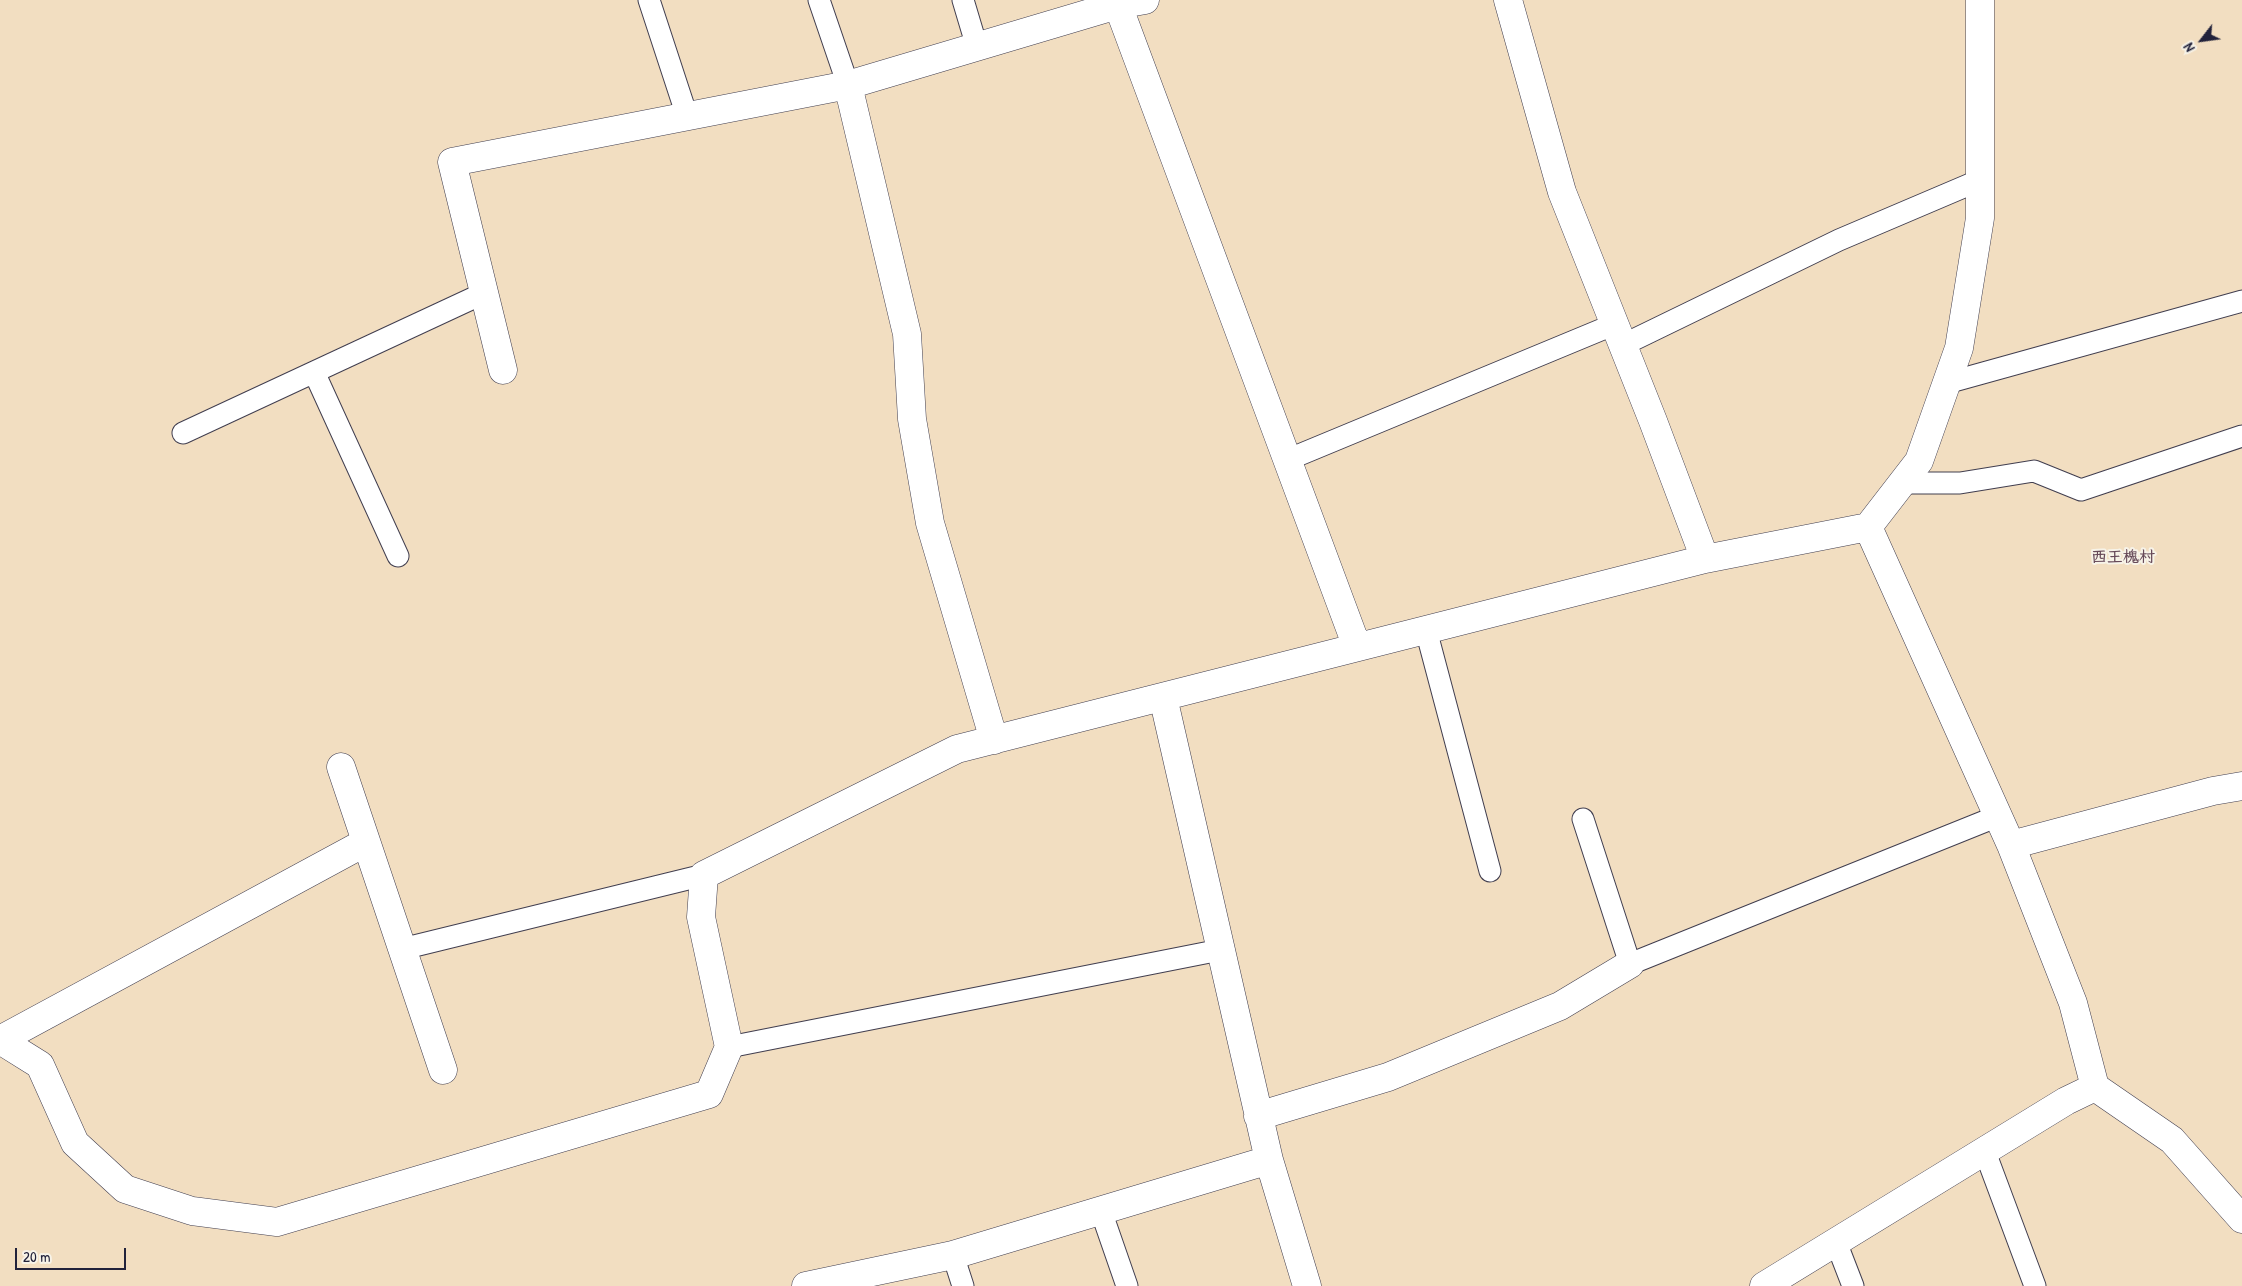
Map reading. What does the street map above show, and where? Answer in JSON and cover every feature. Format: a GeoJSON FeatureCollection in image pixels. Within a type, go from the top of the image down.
{"type":"FeatureCollection","features":[{"type":"Feature","properties":{"kind":"street"},"geometry":{"type":"LineString","coordinates":[[504,370],[452,162],[848,85],[1117,3],[1146,0]]}},
{"type":"Feature","properties":{"kind":"street"},"geometry":{"type":"LineString","coordinates":[[1508,0],[1562,192],[1705,559]]}},
{"type":"Feature","properties":{"kind":"street"},"geometry":{"type":"LineString","coordinates":[[366,842],[0,1040],[40,1065],[74,1142],[125,1189],[192,1211],[277,1222],[709,1094],[729,1046],[701,917],[704,875],[957,749],[1705,559],[1868,527],[1919,461],[1959,348],[1980,218],[1980,0]]}},
{"type":"Feature","properties":{"kind":"street"},"geometry":{"type":"LineString","coordinates":[[1117,3],[1357,647]]}},
{"type":"Feature","properties":{"kind":"street"},"geometry":{"type":"LineString","coordinates":[[848,85],[907,334],[912,420],[930,523],[994,740]]}},
{"type":"Feature","properties":{"kind":"street"},"geometry":{"type":"LineString","coordinates":[[1868,527],[2011,845],[2073,1003],[2096,1087],[2172,1140],[2242,1219]]}},
{"type":"Feature","properties":{"kind":"street"},"geometry":{"type":"LineString","coordinates":[[1163,697],[1258,1116],[1269,1160],[1307,1286]]}},
{"type":"Feature","properties":{"kind":"street"},"geometry":{"type":"LineString","coordinates":[[341,767],[443,1070]]}},
{"type":"Feature","properties":{"kind":"street"},"geometry":{"type":"LineString","coordinates":[[2011,845],[2213,791],[2242,786]]}},
{"type":"Feature","properties":{"kind":"street"},"geometry":{"type":"LineString","coordinates":[[1258,1116],[1388,1077],[1560,1006],[1630,964]]}},
{"type":"Feature","properties":{"kind":"street"},"geometry":{"type":"LineString","coordinates":[[1764,1286],[2066,1101],[2096,1087]]}},
{"type":"Feature","properties":{"kind":"street"},"geometry":{"type":"LineString","coordinates":[[806,1286],[953,1255],[1269,1160]]}},
{"type":"Feature","properties":{"kind":"lane"},"geometry":{"type":"LineString","coordinates":[[649,0],[687,116]]}},
{"type":"Feature","properties":{"kind":"lane"},"geometry":{"type":"LineString","coordinates":[[819,0],[848,85]]}},
{"type":"Feature","properties":{"kind":"lane"},"geometry":{"type":"LineString","coordinates":[[963,0],[977,47]]}},
{"type":"Feature","properties":{"kind":"lane"},"geometry":{"type":"LineString","coordinates":[[1286,460],[1619,335],[1980,180]]}},
{"type":"Feature","properties":{"kind":"lane"},"geometry":{"type":"LineString","coordinates":[[182,433],[484,293]]}},
{"type":"Feature","properties":{"kind":"lane"},"geometry":{"type":"LineString","coordinates":[[1947,383],[2242,301]]}},
{"type":"Feature","properties":{"kind":"lane"},"geometry":{"type":"LineString","coordinates":[[314,372],[398,556]]}},
{"type":"Feature","properties":{"kind":"lane"},"geometry":{"type":"LineString","coordinates":[[1902,483],[1960,483],[2034,471],[2080,490],[2242,436]]}},
{"type":"Feature","properties":{"kind":"lane"},"geometry":{"type":"LineString","coordinates":[[1426,630],[1490,871]]}},
{"type":"Feature","properties":{"kind":"lane"},"geometry":{"type":"LineString","coordinates":[[1583,819],[1630,964],[1998,816]]}},
{"type":"Feature","properties":{"kind":"lane"},"geometry":{"type":"LineString","coordinates":[[402,949],[704,875]]}},
{"type":"Feature","properties":{"kind":"lane"},"geometry":{"type":"LineString","coordinates":[[729,1046],[1220,950]]}},
{"type":"Feature","properties":{"kind":"lane"},"geometry":{"type":"LineString","coordinates":[[1985,1152],[2035,1286]]}},
{"type":"Feature","properties":{"kind":"lane"},"geometry":{"type":"LineString","coordinates":[[1101,1211],[1127,1286]]}},
{"type":"Feature","properties":{"kind":"lane"},"geometry":{"type":"LineString","coordinates":[[1836,1242],[1853,1286]]}},
{"type":"Feature","properties":{"kind":"lane"},"geometry":{"type":"LineString","coordinates":[[953,1255],[963,1286]]}},
{"type":"Feature","properties":{"kind":"district","name":"西王槐村"},"geometry":{"type":"Point","coordinates":[2123,558]}}]}
